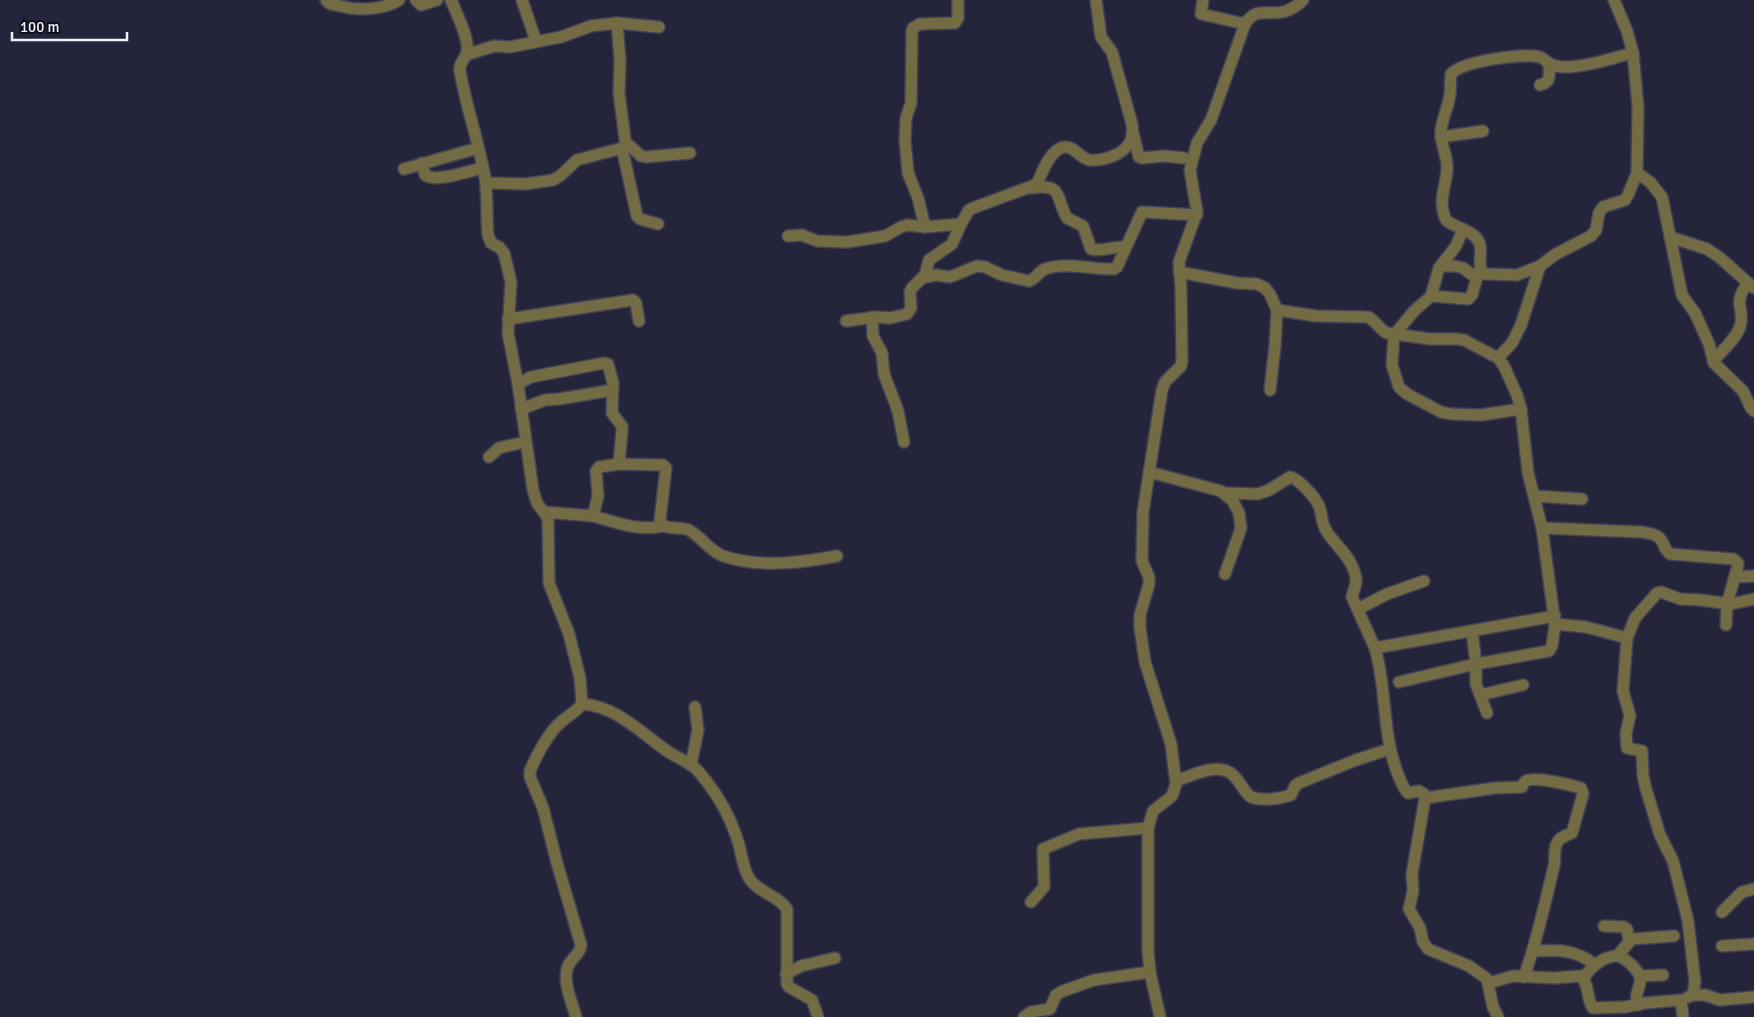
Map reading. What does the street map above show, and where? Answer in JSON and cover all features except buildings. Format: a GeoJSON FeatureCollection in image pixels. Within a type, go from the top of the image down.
{"type":"FeatureCollection","features":[{"type":"Feature","properties":{"kind":"street"},"geometry":{"type":"LineString","coordinates":[[326,0],[330,4],[345,8],[362,9],[391,5],[399,0]]}},
{"type":"Feature","properties":{"kind":"street"},"geometry":{"type":"LineString","coordinates":[[416,0],[425,5],[436,0]]}},
{"type":"Feature","properties":{"kind":"street"},"geometry":{"type":"LineString","coordinates":[[451,0],[460,20],[468,48],[459,69],[486,184],[489,241],[499,247],[504,253],[510,282],[508,333],[518,384],[534,496],[548,518],[549,583],[569,634],[580,678],[582,704],[554,729],[530,771],[530,777],[543,808],[556,863],[581,946],[579,953],[568,966],[566,976],[576,1017]]}},
{"type":"Feature","properties":{"kind":"street"},"geometry":{"type":"LineString","coordinates":[[522,0],[536,41]]}},
{"type":"Feature","properties":{"kind":"street"},"geometry":{"type":"LineString","coordinates":[[925,227],[918,198],[908,173],[904,140],[906,118],[912,103],[912,32],[913,28],[920,24],[955,23],[958,18],[958,0]]}},
{"type":"Feature","properties":{"kind":"street"},"geometry":{"type":"LineString","coordinates":[[1096,0],[1101,37],[1112,52],[1127,104],[1139,157],[1170,156],[1184,158]]}},
{"type":"Feature","properties":{"kind":"street"},"geometry":{"type":"LineString","coordinates":[[1202,0],[1201,14],[1246,24]]}},
{"type":"Feature","properties":{"kind":"street"},"geometry":{"type":"LineString","coordinates":[[1160,1017],[1150,972],[1148,952],[1148,828],[1153,812],[1172,796],[1176,780],[1170,740],[1145,662],[1140,615],[1149,584],[1149,577],[1142,561],[1141,547],[1143,512],[1162,390],[1166,382],[1178,370],[1182,361],[1180,257],[1197,215],[1190,170],[1197,144],[1211,120],[1246,24],[1256,14],[1284,12],[1303,0]]}},
{"type":"Feature","properties":{"kind":"street"},"geometry":{"type":"LineString","coordinates":[[1440,266],[1462,268],[1472,274],[1517,275],[1540,266],[1556,254],[1591,236],[1596,230],[1602,207],[1625,200],[1636,172],[1638,107],[1633,53],[1628,32],[1614,0]]}},
{"type":"Feature","properties":{"kind":"street"},"geometry":{"type":"LineString","coordinates":[[466,55],[494,46],[510,47],[561,37],[591,26],[617,22],[658,27]]}},
{"type":"Feature","properties":{"kind":"street"},"geometry":{"type":"LineString","coordinates":[[617,22],[620,60],[619,93],[624,147],[637,216],[640,219],[658,224]]}},
{"type":"Feature","properties":{"kind":"street"},"geometry":{"type":"LineString","coordinates":[[1431,296],[1468,299],[1472,295],[1481,274],[1480,243],[1470,233],[1447,221],[1441,203],[1447,166],[1441,130],[1450,93],[1452,73],[1463,66],[1476,62],[1522,56],[1542,58],[1558,66],[1581,66],[1633,53]]}},
{"type":"Feature","properties":{"kind":"street"},"geometry":{"type":"LineString","coordinates":[[1540,85],[1547,84],[1549,80],[1549,63]]}},
{"type":"Feature","properties":{"kind":"street"},"geometry":{"type":"LineString","coordinates":[[1031,188],[1038,182],[1049,159],[1061,148],[1066,146],[1085,158],[1097,161],[1121,154],[1128,145],[1133,132]]}},
{"type":"Feature","properties":{"kind":"street"},"geometry":{"type":"LineString","coordinates":[[1441,137],[1483,132]]}},
{"type":"Feature","properties":{"kind":"street"},"geometry":{"type":"LineString","coordinates":[[486,184],[525,184],[553,180],[577,160],[624,147],[632,147],[646,158],[690,154]]}},
{"type":"Feature","properties":{"kind":"street"},"geometry":{"type":"LineString","coordinates":[[404,169],[478,148]]}},
{"type":"Feature","properties":{"kind":"street"},"geometry":{"type":"LineString","coordinates":[[422,163],[425,175],[430,178],[453,176],[482,168]]}},
{"type":"Feature","properties":{"kind":"street"},"geometry":{"type":"LineString","coordinates":[[1636,172],[1650,182],[1662,197],[1682,295],[1695,313],[1709,344],[1713,361],[1743,391],[1754,411]]}},
{"type":"Feature","properties":{"kind":"street"},"geometry":{"type":"LineString","coordinates":[[846,321],[872,317],[890,318],[907,314],[911,308],[912,288],[922,278],[929,260],[952,244],[968,210],[1012,192],[1042,186],[1055,190],[1060,197],[1067,218],[1083,226],[1091,249],[1104,250],[1125,247]]}},
{"type":"Feature","properties":{"kind":"street"},"geometry":{"type":"LineString","coordinates":[[922,278],[950,277],[977,266],[1029,281],[1033,280],[1042,271],[1050,268],[1076,265],[1114,270],[1142,212],[1197,215]]}},
{"type":"Feature","properties":{"kind":"street"},"geometry":{"type":"LineString","coordinates":[[788,236],[802,235],[825,242],[848,242],[885,236],[908,225],[925,227],[961,224]]}},
{"type":"Feature","properties":{"kind":"street"},"geometry":{"type":"LineString","coordinates":[[1463,229],[1456,246],[1440,266],[1433,284],[1431,296],[1414,310],[1394,335],[1392,365],[1399,387],[1406,394],[1441,412],[1451,414],[1481,415],[1521,409]]}},
{"type":"Feature","properties":{"kind":"street"},"geometry":{"type":"LineString","coordinates":[[1670,237],[1707,249],[1751,285],[1741,292],[1739,298],[1739,328],[1713,361]]}},
{"type":"Feature","properties":{"kind":"street"},"geometry":{"type":"LineString","coordinates":[[1498,358],[1512,343],[1521,325],[1540,266]]}},
{"type":"Feature","properties":{"kind":"street"},"geometry":{"type":"LineString","coordinates":[[1179,272],[1237,283],[1261,285],[1270,294],[1277,310],[1270,390]]}},
{"type":"Feature","properties":{"kind":"street"},"geometry":{"type":"LineString","coordinates":[[508,320],[633,300],[636,303],[639,321]]}},
{"type":"Feature","properties":{"kind":"street"},"geometry":{"type":"LineString","coordinates":[[1277,310],[1316,316],[1368,317],[1383,331],[1394,335],[1464,340],[1498,358],[1504,366],[1519,401],[1528,473],[1542,528],[1555,620],[1552,646],[1549,651],[1476,664],[1399,682]]}},
{"type":"Feature","properties":{"kind":"street"},"geometry":{"type":"LineString","coordinates":[[872,317],[873,336],[882,353],[884,374],[898,411],[904,442]]}},
{"type":"Feature","properties":{"kind":"street"},"geometry":{"type":"LineString","coordinates":[[518,384],[532,378],[607,363],[610,367],[613,390],[612,413],[622,426],[619,464]]}},
{"type":"Feature","properties":{"kind":"street"},"geometry":{"type":"LineString","coordinates":[[521,409],[545,400],[559,400],[613,390]]}},
{"type":"Feature","properties":{"kind":"street"},"geometry":{"type":"LineString","coordinates":[[489,456],[499,448],[525,442]]}},
{"type":"Feature","properties":{"kind":"street"},"geometry":{"type":"LineString","coordinates":[[593,516],[598,496],[597,469],[601,466],[619,464],[665,466],[660,520],[663,526]]}},
{"type":"Feature","properties":{"kind":"street"},"geometry":{"type":"LineString","coordinates":[[1150,472],[1225,493],[1258,494],[1269,490],[1290,477],[1297,480],[1319,506],[1322,522],[1327,531],[1350,560],[1356,580],[1352,597],[1375,648],[1390,749],[1405,791],[1411,793],[1419,791],[1424,794],[1425,798],[1412,874],[1409,909],[1420,928],[1423,942],[1428,949],[1469,966],[1484,976],[1489,982],[1493,1007],[1498,1017]]}},
{"type":"Feature","properties":{"kind":"street"},"geometry":{"type":"LineString","coordinates":[[1225,493],[1237,506],[1241,522],[1241,528],[1225,574]]}},
{"type":"Feature","properties":{"kind":"street"},"geometry":{"type":"LineString","coordinates":[[1534,496],[1582,500]]}},
{"type":"Feature","properties":{"kind":"street"},"geometry":{"type":"LineString","coordinates":[[544,512],[593,516],[641,528],[663,526],[689,530],[722,556],[751,562],[797,563],[837,556]]}},
{"type":"Feature","properties":{"kind":"street"},"geometry":{"type":"LineString","coordinates":[[1542,528],[1642,532],[1654,534],[1660,538],[1666,551],[1670,554],[1733,559],[1738,563],[1736,577],[1727,604],[1726,625]]}},
{"type":"Feature","properties":{"kind":"street"},"geometry":{"type":"LineString","coordinates":[[1736,577],[1754,576]]}},
{"type":"Feature","properties":{"kind":"street"},"geometry":{"type":"LineString","coordinates":[[1358,609],[1387,594],[1424,582]]}},
{"type":"Feature","properties":{"kind":"street"},"geometry":{"type":"LineString","coordinates":[[1693,995],[1695,982],[1689,927],[1678,879],[1673,861],[1660,834],[1646,789],[1643,776],[1642,751],[1627,748],[1626,733],[1630,716],[1623,691],[1627,638],[1635,618],[1654,595],[1659,592],[1680,599],[1727,604],[1754,599]]}},
{"type":"Feature","properties":{"kind":"street"},"geometry":{"type":"LineString","coordinates":[[1375,648],[1472,631],[1555,620],[1627,638]]}},
{"type":"Feature","properties":{"kind":"street"},"geometry":{"type":"LineString","coordinates":[[1472,631],[1476,664],[1475,680],[1487,712]]}},
{"type":"Feature","properties":{"kind":"street"},"geometry":{"type":"LineString","coordinates":[[1480,695],[1523,685]]}},
{"type":"Feature","properties":{"kind":"street"},"geometry":{"type":"LineString","coordinates":[[582,704],[604,708],[638,728],[669,752],[699,771],[717,796],[729,819],[738,840],[748,877],[754,885],[780,901],[787,909],[787,984],[812,1000],[818,1017]]}},
{"type":"Feature","properties":{"kind":"street"},"geometry":{"type":"LineString","coordinates":[[691,765],[698,730],[695,707]]}},
{"type":"Feature","properties":{"kind":"street"},"geometry":{"type":"LineString","coordinates":[[1176,780],[1210,770],[1223,769],[1234,775],[1251,797],[1285,797],[1291,795],[1299,784],[1356,760],[1390,749]]}},
{"type":"Feature","properties":{"kind":"street"},"geometry":{"type":"LineString","coordinates":[[1425,798],[1495,788],[1522,787],[1524,782],[1529,780],[1553,781],[1583,790],[1572,833],[1562,837],[1556,844],[1556,861],[1533,951],[1524,977]]}},
{"type":"Feature","properties":{"kind":"street"},"geometry":{"type":"LineString","coordinates":[[1032,902],[1044,887],[1043,849],[1079,834],[1148,828]]}},
{"type":"Feature","properties":{"kind":"street"},"geometry":{"type":"LineString","coordinates":[[1722,912],[1742,892],[1754,889]]}},
{"type":"Feature","properties":{"kind":"street"},"geometry":{"type":"LineString","coordinates":[[1604,926],[1624,927],[1627,929],[1629,942]]}},
{"type":"Feature","properties":{"kind":"street"},"geometry":{"type":"LineString","coordinates":[[1617,956],[1629,942],[1637,937],[1674,936]]}},
{"type":"Feature","properties":{"kind":"street"},"geometry":{"type":"LineString","coordinates":[[1722,946],[1754,944]]}},
{"type":"Feature","properties":{"kind":"street"},"geometry":{"type":"LineString","coordinates":[[1533,951],[1572,952],[1585,957],[1594,964]]}},
{"type":"Feature","properties":{"kind":"street"},"geometry":{"type":"LineString","coordinates":[[1583,978],[1594,964],[1604,958],[1617,956],[1624,958],[1640,976],[1636,993],[1638,1005]]}},
{"type":"Feature","properties":{"kind":"street"},"geometry":{"type":"LineString","coordinates":[[786,974],[808,964],[836,958]]}},
{"type":"Feature","properties":{"kind":"street"},"geometry":{"type":"LineString","coordinates":[[1024,1017],[1031,1012],[1050,1009],[1056,995],[1063,991],[1094,980],[1150,972]]}},
{"type":"Feature","properties":{"kind":"street"},"geometry":{"type":"LineString","coordinates":[[1640,976],[1663,975]]}},
{"type":"Feature","properties":{"kind":"street"},"geometry":{"type":"LineString","coordinates":[[1489,982],[1506,977],[1580,976],[1585,980],[1593,1012],[1608,1008],[1681,1000],[1693,995],[1705,995],[1720,1000],[1754,997]]}},
{"type":"Feature","properties":{"kind":"street"},"geometry":{"type":"LineString","coordinates":[[1681,1000],[1684,1017]]}}]}
